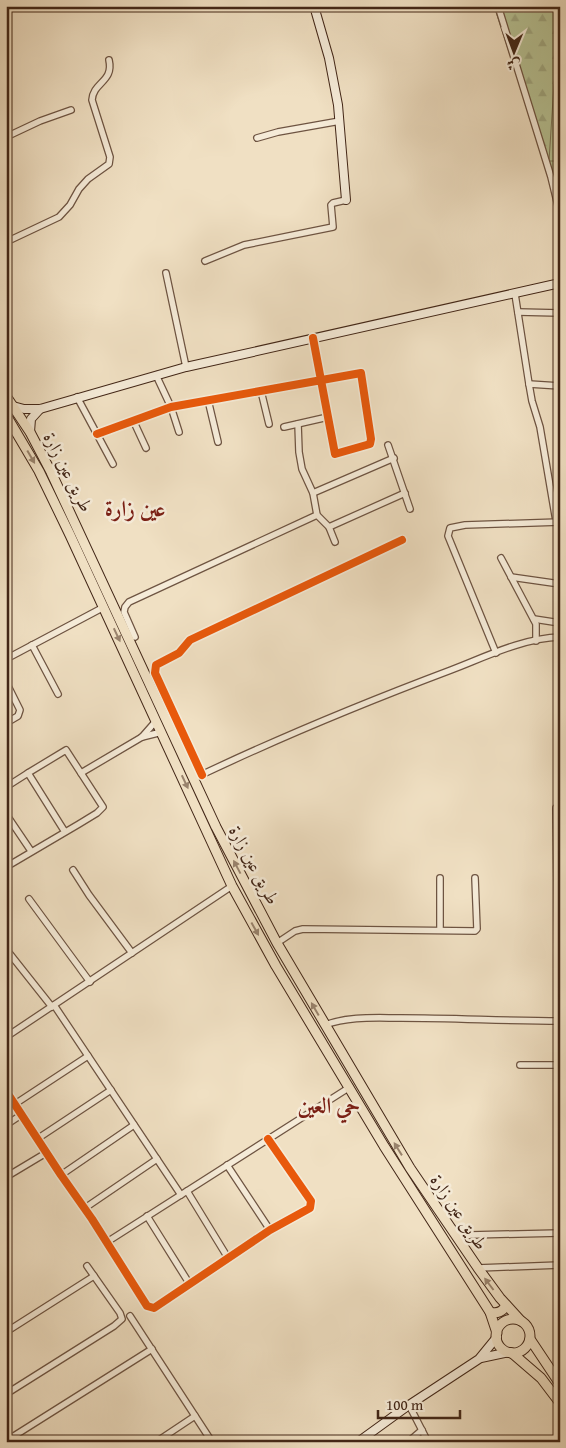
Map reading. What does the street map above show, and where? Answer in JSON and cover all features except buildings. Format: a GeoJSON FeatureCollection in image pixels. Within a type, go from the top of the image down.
{"type":"FeatureCollection","features":[{"type":"Feature","properties":{"kind":"main road"},"geometry":{"type":"LineString","coordinates":[[314,6],[329,58],[340,121],[346,200]]}},
{"type":"Feature","properties":{"kind":"main road"},"geometry":{"type":"LineString","coordinates":[[13,406],[24,410],[40,409],[186,367],[560,284]]}},
{"type":"Feature","properties":{"kind":"main road","name":"طريق عين زارة"},"geometry":{"type":"LineString","coordinates":[[6,396],[30,432],[82,536],[197,777],[224,842],[277,943],[405,1161],[478,1268],[506,1305],[521,1321]]}},
{"type":"Feature","properties":{"kind":"main road"},"geometry":{"type":"LineString","coordinates":[[30,432],[31,419],[40,409]]}},
{"type":"Feature","properties":{"kind":"main road","name":"طريق عين زارة"},"geometry":{"type":"LineString","coordinates":[[6,415],[39,471],[104,607],[232,886],[276,966],[384,1146],[490,1312],[497,1335]]}},
{"type":"Feature","properties":{"kind":"main road"},"geometry":{"type":"LineString","coordinates":[[490,1312],[496,1313],[501,1311],[506,1305]]}},
{"type":"Feature","properties":{"kind":"main road"},"geometry":{"type":"LineString","coordinates":[[358,1442],[370,1438],[409,1405],[479,1359],[497,1335],[500,1326],[506,1321],[513,1319],[521,1321],[528,1328],[530,1339],[560,1384]]}},
{"type":"Feature","properties":{"kind":"main road"},"geometry":{"type":"LineString","coordinates":[[497,1335],[500,1347],[528,1365],[546,1384],[560,1403]]}},
{"type":"Feature","properties":{"kind":"main road"},"geometry":{"type":"LineString","coordinates":[[479,1359],[524,1349],[530,1339]]}},
{"type":"Feature","properties":{"kind":"main road"},"geometry":{"type":"LineString","coordinates":[[528,1365],[532,1356],[540,1355]]}},
{"type":"Feature","properties":{"kind":"street"},"geometry":{"type":"LineString","coordinates":[[498,6],[551,177],[560,214]]}},
{"type":"Feature","properties":{"kind":"street"},"geometry":{"type":"LineString","coordinates":[[6,242],[59,217],[88,180],[109,164],[110,157],[92,100],[94,91],[105,81],[109,74],[109,60]]}},
{"type":"Feature","properties":{"kind":"street"},"geometry":{"type":"LineString","coordinates":[[6,137],[40,121],[72,110]]}},
{"type":"Feature","properties":{"kind":"street"},"geometry":{"type":"LineString","coordinates":[[257,138],[278,132],[340,121]]}},
{"type":"Feature","properties":{"kind":"street"},"geometry":{"type":"LineString","coordinates":[[205,260],[244,245],[333,227],[331,205],[346,200]]}},
{"type":"Feature","properties":{"kind":"street"},"geometry":{"type":"LineString","coordinates":[[166,273],[186,367]]}},
{"type":"Feature","properties":{"kind":"street"},"geometry":{"type":"LineString","coordinates":[[496,653],[448,536],[450,528],[465,525],[558,521],[540,427],[532,402],[514,294]]}},
{"type":"Feature","properties":{"kind":"street"},"geometry":{"type":"LineString","coordinates":[[518,312],[560,314]]}},
{"type":"Feature","properties":{"kind":"street"},"geometry":{"type":"LineString","coordinates":[[97,434],[171,407],[208,400],[260,391],[321,380],[361,373],[371,438],[370,444],[335,454],[321,380],[313,338]]}},
{"type":"Feature","properties":{"kind":"street"},"geometry":{"type":"LineString","coordinates":[[156,375],[171,407],[179,432]]}},
{"type":"Feature","properties":{"kind":"street"},"geometry":{"type":"LineString","coordinates":[[529,384],[560,386]]}},
{"type":"Feature","properties":{"kind":"street"},"geometry":{"type":"LineString","coordinates":[[260,391],[269,424]]}},
{"type":"Feature","properties":{"kind":"street"},"geometry":{"type":"LineString","coordinates":[[77,397],[113,464]]}},
{"type":"Feature","properties":{"kind":"street"},"geometry":{"type":"LineString","coordinates":[[208,400],[218,442]]}},
{"type":"Feature","properties":{"kind":"street"},"geometry":{"type":"LineString","coordinates":[[284,427],[328,417]]}},
{"type":"Feature","properties":{"kind":"street"},"geometry":{"type":"LineString","coordinates":[[133,420],[146,448]]}},
{"type":"Feature","properties":{"kind":"street"},"geometry":{"type":"LineString","coordinates":[[298,424],[300,463],[313,493],[317,515],[328,527],[335,542]]}},
{"type":"Feature","properties":{"kind":"street"},"geometry":{"type":"LineString","coordinates":[[388,445],[410,509]]}},
{"type":"Feature","properties":{"kind":"street"},"geometry":{"type":"LineString","coordinates":[[313,493],[394,458]]}},
{"type":"Feature","properties":{"kind":"street"},"geometry":{"type":"LineString","coordinates":[[328,527],[405,493]]}},
{"type":"Feature","properties":{"kind":"street"},"geometry":{"type":"LineString","coordinates":[[135,637],[124,612],[129,602],[317,515]]}},
{"type":"Feature","properties":{"kind":"street"},"geometry":{"type":"LineString","coordinates":[[402,540],[190,640],[179,653],[156,666],[155,673],[197,777],[271,743],[424,680],[496,653],[536,641],[560,637]]}},
{"type":"Feature","properties":{"kind":"street"},"geometry":{"type":"LineString","coordinates":[[501,558],[536,624],[536,641]]}},
{"type":"Feature","properties":{"kind":"street"},"geometry":{"type":"LineString","coordinates":[[511,577],[560,584]]}},
{"type":"Feature","properties":{"kind":"street"},"geometry":{"type":"LineString","coordinates":[[6,659],[104,607]]}},
{"type":"Feature","properties":{"kind":"street"},"geometry":{"type":"LineString","coordinates":[[534,620],[560,623]]}},
{"type":"Feature","properties":{"kind":"street"},"geometry":{"type":"LineString","coordinates":[[32,645],[58,694]]}},
{"type":"Feature","properties":{"kind":"street"},"geometry":{"type":"LineString","coordinates":[[6,682],[20,710],[18,716],[6,723]]}},
{"type":"Feature","properties":{"kind":"street"},"geometry":{"type":"LineString","coordinates":[[142,737],[156,721]]}},
{"type":"Feature","properties":{"kind":"street"},"geometry":{"type":"LineString","coordinates":[[81,774],[142,737],[162,732]]}},
{"type":"Feature","properties":{"kind":"street"},"geometry":{"type":"LineString","coordinates":[[6,787],[66,750],[103,807],[97,813],[6,867]]}},
{"type":"Feature","properties":{"kind":"street"},"geometry":{"type":"LineString","coordinates":[[28,773],[65,832]]}},
{"type":"Feature","properties":{"kind":"street"},"geometry":{"type":"LineString","coordinates":[[325,1025],[345,1019],[365,1018],[559,1021],[556,808]]}},
{"type":"Feature","properties":{"kind":"street"},"geometry":{"type":"LineString","coordinates":[[6,814],[31,851]]}},
{"type":"Feature","properties":{"kind":"street"},"geometry":{"type":"LineString","coordinates":[[73,870],[132,953]]}},
{"type":"Feature","properties":{"kind":"street"},"geometry":{"type":"LineString","coordinates":[[440,878],[440,930]]}},
{"type":"Feature","properties":{"kind":"street"},"geometry":{"type":"LineString","coordinates":[[277,943],[295,931],[303,929],[472,931],[477,929],[475,878]]}},
{"type":"Feature","properties":{"kind":"street"},"geometry":{"type":"LineString","coordinates":[[6,1037],[232,886]]}},
{"type":"Feature","properties":{"kind":"street"},"geometry":{"type":"LineString","coordinates":[[30,899],[90,982]]}},
{"type":"Feature","properties":{"kind":"street"},"geometry":{"type":"LineString","coordinates":[[6,949],[53,1006],[181,1196]]}},
{"type":"Feature","properties":{"kind":"street"},"geometry":{"type":"LineString","coordinates":[[15,1104],[88,1056]]}},
{"type":"Feature","properties":{"kind":"street"},"geometry":{"type":"LineString","coordinates":[[520,1065],[560,1066]]}},
{"type":"Feature","properties":{"kind":"street"},"geometry":{"type":"LineString","coordinates":[[107,1242],[350,1088]]}},
{"type":"Feature","properties":{"kind":"street"},"geometry":{"type":"LineString","coordinates":[[37,1139],[111,1090]]}},
{"type":"Feature","properties":{"kind":"street"},"geometry":{"type":"LineString","coordinates":[[6,1091],[107,1242],[147,1306],[151,1308],[154,1308],[270,1230],[310,1208],[311,1203],[268,1140]]}},
{"type":"Feature","properties":{"kind":"street"},"geometry":{"type":"LineString","coordinates":[[6,1125],[21,1115]]}},
{"type":"Feature","properties":{"kind":"street"},"geometry":{"type":"LineString","coordinates":[[61,1175],[134,1125]]}},
{"type":"Feature","properties":{"kind":"street"},"geometry":{"type":"LineString","coordinates":[[6,1177],[46,1152]]}},
{"type":"Feature","properties":{"kind":"street"},"geometry":{"type":"LineString","coordinates":[[84,1208],[157,1159]]}},
{"type":"Feature","properties":{"kind":"street"},"geometry":{"type":"LineString","coordinates":[[227,1165],[270,1230]]}},
{"type":"Feature","properties":{"kind":"street"},"geometry":{"type":"LineString","coordinates":[[187,1191],[228,1258]]}},
{"type":"Feature","properties":{"kind":"street"},"geometry":{"type":"LineString","coordinates":[[147,1216],[190,1283]]}},
{"type":"Feature","properties":{"kind":"street"},"geometry":{"type":"LineString","coordinates":[[457,1239],[470,1235],[560,1233]]}},
{"type":"Feature","properties":{"kind":"street"},"geometry":{"type":"LineString","coordinates":[[478,1268],[560,1265]]}},
{"type":"Feature","properties":{"kind":"street"},"geometry":{"type":"LineString","coordinates":[[6,1394],[114,1326],[122,1319],[120,1313],[87,1266]]}},
{"type":"Feature","properties":{"kind":"street"},"geometry":{"type":"LineString","coordinates":[[6,1332],[94,1276]]}},
{"type":"Feature","properties":{"kind":"street"},"geometry":{"type":"LineString","coordinates":[[130,1316],[212,1442]]}},
{"type":"Feature","properties":{"kind":"street"},"geometry":{"type":"LineString","coordinates":[[6,1441],[152,1350]]}},
{"type":"Feature","properties":{"kind":"street"},"geometry":{"type":"LineString","coordinates":[[409,1405],[428,1442]]}},
{"type":"Feature","properties":{"kind":"street"},"geometry":{"type":"LineString","coordinates":[[156,1442],[195,1416]]}},
{"type":"Feature","properties":{"kind":"street"},"geometry":{"type":"LineString","coordinates":[[408,1442],[422,1430]]}},
{"type":"Feature","properties":{"kind":"green space"},"geometry":{"type":"Polygon","coordinates":[[[494,6],[560,6],[560,208],[494,6]]]}},
{"type":"Feature","properties":{"kind":"green space"},"geometry":{"type":"Polygon","coordinates":[[[554,84],[560,84],[560,161],[549,161],[554,84]]]}},
{"type":"Feature","properties":{"kind":"cycle path"},"geometry":{"type":"LineString","coordinates":[[97,434],[171,407],[361,373],[371,439],[370,444],[335,454],[313,338]]}},
{"type":"Feature","properties":{"kind":"cycle path"},"geometry":{"type":"LineString","coordinates":[[202,775],[155,673],[156,665],[179,653],[190,640],[402,540]]}},
{"type":"Feature","properties":{"kind":"cycle path"},"geometry":{"type":"LineString","coordinates":[[6,1091],[92,1219],[147,1306],[154,1308],[270,1230],[310,1208],[311,1201],[268,1139]]}},
{"type":"Feature","properties":{"kind":"district","name":"عين زارة"},"geometry":{"type":"Point","coordinates":[135,508]}},
{"type":"Feature","properties":{"kind":"district","name":"حي العين"},"geometry":{"type":"Point","coordinates":[329,1105]}}]}
